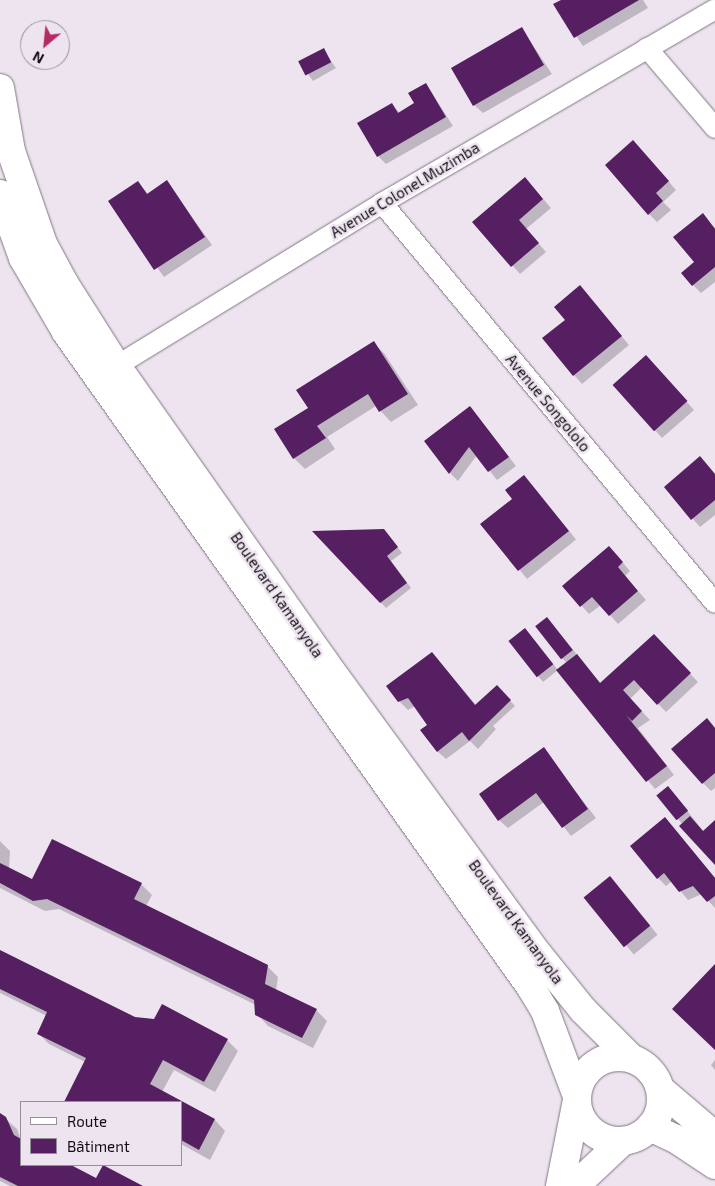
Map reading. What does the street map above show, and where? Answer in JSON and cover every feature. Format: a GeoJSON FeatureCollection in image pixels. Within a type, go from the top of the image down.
{"type":"FeatureCollection","features":[{"type":"Feature","properties":{"kind":"main road","name":"Boulevard Kamanyola"},"geometry":{"type":"LineString","coordinates":[[1,99],[12,151],[43,244],[107,371]]}},
{"type":"Feature","properties":{"kind":"main road","name":"Boulevard Kamanyola"},"geometry":{"type":"LineString","coordinates":[[0,194],[19,249],[37,285],[107,371],[374,748],[541,1004],[577,1098]]}},
{"type":"Feature","properties":{"kind":"main road","name":"Boulevard Kamanyola"},"geometry":{"type":"LineString","coordinates":[[374,748],[568,993],[631,1058]]}},
{"type":"Feature","properties":{"kind":"main road"},"geometry":{"type":"LineString","coordinates":[[560,1186],[582,1080],[592,1066],[615,1057],[631,1058],[650,1070],[661,1090],[715,1136]]}},
{"type":"Feature","properties":{"kind":"main road"},"geometry":{"type":"LineString","coordinates":[[577,1098],[582,1118],[589,1128],[605,1138],[623,1141],[633,1138],[650,1128],[659,1113],[661,1090]]}},
{"type":"Feature","properties":{"kind":"main road"},"geometry":{"type":"LineString","coordinates":[[650,1128],[676,1139],[715,1165]]}},
{"type":"Feature","properties":{"kind":"main road"},"geometry":{"type":"LineString","coordinates":[[575,1186],[623,1141]]}},
{"type":"Feature","properties":{"kind":"street","name":"Avenue Colonel Muzimba"},"geometry":{"type":"LineString","coordinates":[[107,371],[382,203],[715,9]]}},
{"type":"Feature","properties":{"kind":"street"},"geometry":{"type":"LineString","coordinates":[[647,48],[715,128]]}},
{"type":"Feature","properties":{"kind":"street","name":"Avenue Songololo"},"geometry":{"type":"LineString","coordinates":[[382,203],[715,603]]}},
{"type":"Feature","properties":{"kind":"building"},"geometry":{"type":"Polygon","coordinates":[[[561,0],[639,0],[574,38],[553,4],[561,0]]]}},
{"type":"Feature","properties":{"kind":"building"},"geometry":{"type":"Polygon","coordinates":[[[522,27],[544,65],[473,106],[451,68],[522,27]]]}},
{"type":"Feature","properties":{"kind":"building"},"geometry":{"type":"Polygon","coordinates":[[[324,48],[331,62],[305,75],[298,61],[324,48]]]}},
{"type":"Feature","properties":{"kind":"building"},"geometry":{"type":"Polygon","coordinates":[[[426,83],[446,117],[377,157],[357,123],[392,103],[398,113],[414,103],[408,93],[426,83]]]}},
{"type":"Feature","properties":{"kind":"building"},"geometry":{"type":"Polygon","coordinates":[[[633,140],[669,181],[656,193],[663,201],[648,215],[605,165],[633,140]]]}},
{"type":"Feature","properties":{"kind":"building"},"geometry":{"type":"Polygon","coordinates":[[[525,177],[543,199],[519,220],[539,243],[511,267],[472,222],[525,177]]]}},
{"type":"Feature","properties":{"kind":"building"},"geometry":{"type":"Polygon","coordinates":[[[167,180],[205,237],[154,270],[108,201],[138,181],[147,194],[167,180]]]}},
{"type":"Feature","properties":{"kind":"building"},"geometry":{"type":"Polygon","coordinates":[[[703,213],[715,229],[715,267],[692,286],[681,273],[694,262],[673,237],[703,213]]]}},
{"type":"Feature","properties":{"kind":"building"},"geometry":{"type":"Polygon","coordinates":[[[580,285],[622,336],[573,376],[542,338],[565,320],[554,307],[580,285]]]}},
{"type":"Feature","properties":{"kind":"building"},"geometry":{"type":"Polygon","coordinates":[[[374,341],[408,394],[379,412],[368,394],[317,426],[326,438],[293,459],[274,429],[308,408],[296,390],[374,341]]]}},
{"type":"Feature","properties":{"kind":"building"},"geometry":{"type":"Polygon","coordinates":[[[646,355],[687,401],[654,431],[613,385],[646,355]]]}},
{"type":"Feature","properties":{"kind":"building"},"geometry":{"type":"Polygon","coordinates":[[[470,406],[509,457],[488,472],[469,447],[449,474],[424,441],[470,406]]]}},
{"type":"Feature","properties":{"kind":"building"},"geometry":{"type":"Polygon","coordinates":[[[700,456],[715,474],[715,500],[691,520],[664,487],[700,456]]]}},
{"type":"Feature","properties":{"kind":"building"},"geometry":{"type":"Polygon","coordinates":[[[524,475],[569,531],[518,571],[480,524],[512,499],[505,490],[524,475]]]}},
{"type":"Feature","properties":{"kind":"building"},"geometry":{"type":"Polygon","coordinates":[[[384,529],[398,547],[387,556],[407,583],[380,603],[312,531],[384,529]]]}},
{"type":"Feature","properties":{"kind":"building"},"geometry":{"type":"Polygon","coordinates":[[[609,546],[623,562],[618,567],[638,591],[609,616],[592,597],[580,607],[562,586],[609,546]]]}},
{"type":"Feature","properties":{"kind":"building"},"geometry":{"type":"Polygon","coordinates":[[[547,617],[573,650],[561,659],[535,626],[547,617]]]}},
{"type":"Feature","properties":{"kind":"building"},"geometry":{"type":"Polygon","coordinates":[[[525,628],[553,664],[537,677],[508,641],[525,628]]]}},
{"type":"Feature","properties":{"kind":"building"},"geometry":{"type":"Polygon","coordinates":[[[654,634],[691,673],[657,705],[634,680],[623,690],[642,711],[632,721],[626,715],[667,766],[646,782],[556,670],[577,654],[600,683],[654,634]]]}},
{"type":"Feature","properties":{"kind":"building"},"geometry":{"type":"Polygon","coordinates":[[[432,652],[475,705],[497,685],[511,700],[469,741],[462,732],[437,752],[420,730],[427,725],[408,698],[398,702],[386,686],[432,652]]]}},
{"type":"Feature","properties":{"kind":"building"},"geometry":{"type":"Polygon","coordinates":[[[707,718],[715,728],[715,773],[702,784],[671,749],[707,718]]]}},
{"type":"Feature","properties":{"kind":"building"},"geometry":{"type":"Polygon","coordinates":[[[544,747],[588,809],[562,828],[536,793],[498,821],[479,794],[544,747]]]}},
{"type":"Feature","properties":{"kind":"building"},"geometry":{"type":"Polygon","coordinates":[[[668,786],[688,811],[676,820],[656,795],[668,786]]]}},
{"type":"Feature","properties":{"kind":"building"},"geometry":{"type":"Polygon","coordinates":[[[690,816],[703,831],[715,820],[715,865],[679,826],[690,816]]]}},
{"type":"Feature","properties":{"kind":"building"},"geometry":{"type":"Polygon","coordinates":[[[665,817],[715,878],[715,896],[707,902],[693,886],[679,892],[664,873],[657,879],[630,846],[665,817]]]}},
{"type":"Feature","properties":{"kind":"building"},"geometry":{"type":"Polygon","coordinates":[[[52,839],[142,883],[134,899],[268,965],[265,984],[317,1009],[302,1038],[255,1015],[254,1000],[47,899],[33,901],[0,883],[0,863],[32,879],[52,839]]]}},
{"type":"Feature","properties":{"kind":"building"},"geometry":{"type":"Polygon","coordinates":[[[610,876],[650,926],[624,947],[584,897],[610,876]]]}},
{"type":"Feature","properties":{"kind":"building"},"geometry":{"type":"Polygon","coordinates":[[[0,950],[135,1017],[154,1019],[162,1004],[228,1039],[204,1082],[163,1060],[150,1084],[182,1101],[64,1101],[86,1058],[37,1034],[47,1012],[0,989],[0,950]]]}},
{"type":"Feature","properties":{"kind":"building"},"geometry":{"type":"Polygon","coordinates":[[[715,964],[715,1050],[672,1009],[715,964]]]}},
{"type":"Feature","properties":{"kind":"building"},"geometry":{"type":"Polygon","coordinates":[[[182,1101],[215,1119],[199,1150],[182,1141],[182,1101]]]}},
{"type":"Feature","properties":{"kind":"building"},"geometry":{"type":"Polygon","coordinates":[[[0,1113],[6,1117],[14,1135],[20,1138],[20,1166],[73,1166],[96,1178],[102,1166],[105,1166],[143,1186],[18,1186],[0,1177],[0,1113]]]}}]}
